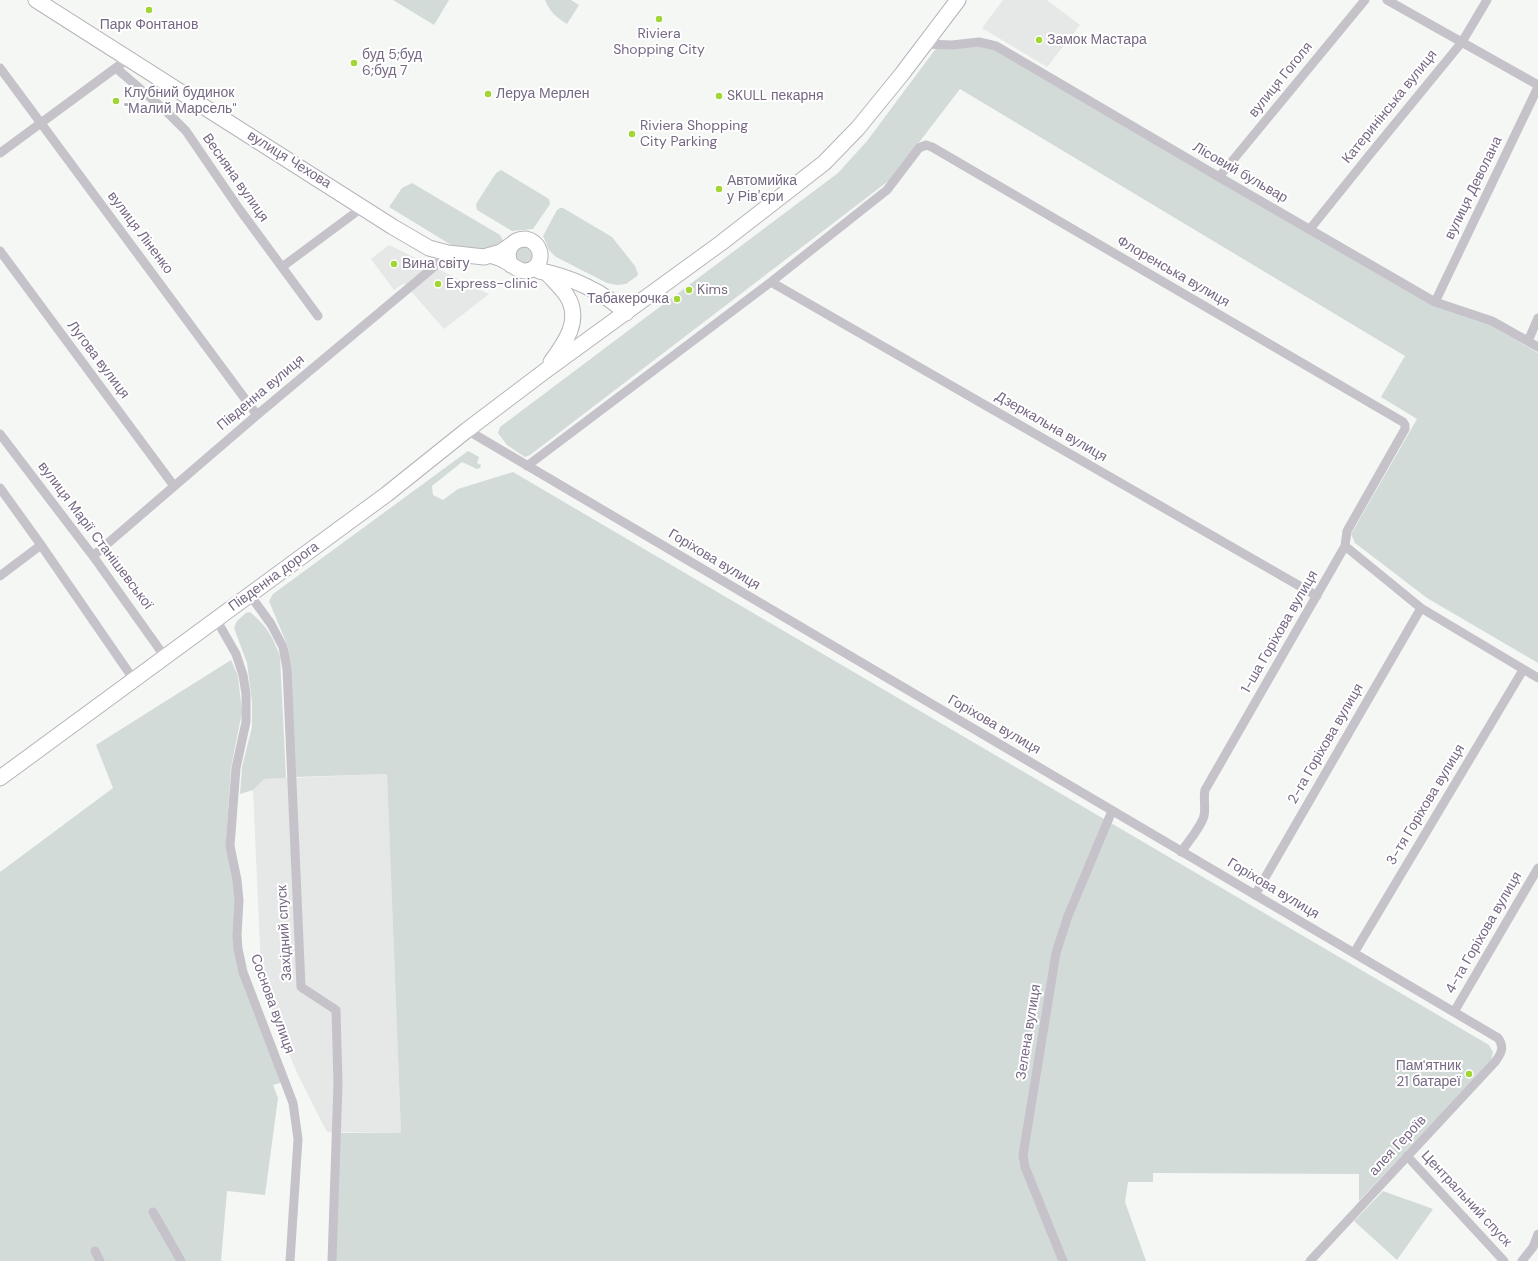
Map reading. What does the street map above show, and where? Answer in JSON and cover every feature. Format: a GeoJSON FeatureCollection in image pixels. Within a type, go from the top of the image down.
{"type":"FeatureCollection","features":[{"type":"Feature","properties":{"kind":"main road","name":"вулиця Чехова"},"geometry":{"type":"LineString","coordinates":[[36,0],[393,227],[429,248],[448,253],[484,256],[501,252],[511,245]]}},
{"type":"Feature","properties":{"kind":"main road","name":"Південна дорога"},"geometry":{"type":"LineString","coordinates":[[0,778],[387,494],[467,430],[770,206],[824,163],[858,128],[958,0]]}},
{"type":"Feature","properties":{"kind":"main road"},"geometry":{"type":"LineString","coordinates":[[568,279],[552,267],[540,252],[536,244],[530,240],[522,239],[511,245],[508,253],[509,261],[518,270],[546,272],[568,279],[608,298],[626,313]]}},
{"type":"Feature","properties":{"kind":"main road"},"geometry":{"type":"LineString","coordinates":[[526,271],[536,266],[540,259],[540,252]]}},
{"type":"Feature","properties":{"kind":"main road","name":"вулиця Чехова"},"geometry":{"type":"LineString","coordinates":[[490,255],[502,259],[512,265]]}},
{"type":"Feature","properties":{"kind":"main road"},"geometry":{"type":"LineString","coordinates":[[545,371],[569,335],[574,316],[572,306],[567,296],[546,272]]}},
{"type":"Feature","properties":{"kind":"street","name":"вулиця Гоголя"},"geometry":{"type":"LineString","coordinates":[[1219,177],[1365,0]]}},
{"type":"Feature","properties":{"kind":"street"},"geometry":{"type":"LineString","coordinates":[[1387,0],[1538,86]]}},
{"type":"Feature","properties":{"kind":"street","name":"Катеринінська вулиця"},"geometry":{"type":"LineString","coordinates":[[1310,229],[1462,42],[1487,0]]}},
{"type":"Feature","properties":{"kind":"street","name":"Лісовий бульвар"},"geometry":{"type":"LineString","coordinates":[[925,44],[952,45],[979,42],[996,46],[1435,302],[1492,321],[1538,347]]}},
{"type":"Feature","properties":{"kind":"street"},"geometry":{"type":"LineString","coordinates":[[0,153],[128,59]]}},
{"type":"Feature","properties":{"kind":"street","name":"вулиця Ліненко"},"geometry":{"type":"LineString","coordinates":[[0,68],[257,415]]}},
{"type":"Feature","properties":{"kind":"street","name":"Весняна вулиця"},"geometry":{"type":"LineString","coordinates":[[116,68],[167,112],[186,131],[240,210],[318,316]]}},
{"type":"Feature","properties":{"kind":"street","name":"вулиця Деволана"},"geometry":{"type":"LineString","coordinates":[[1435,302],[1538,86]]}},
{"type":"Feature","properties":{"kind":"street","name":"Флоренська вулиця"},"geometry":{"type":"LineString","coordinates":[[771,282],[887,190],[919,148],[926,145],[932,147],[1403,422],[1405,425]]}},
{"type":"Feature","properties":{"kind":"street"},"geometry":{"type":"LineString","coordinates":[[282,266],[363,207]]}},
{"type":"Feature","properties":{"kind":"street","name":"Лугова вулиця"},"geometry":{"type":"LineString","coordinates":[[0,251],[174,486]]}},
{"type":"Feature","properties":{"kind":"street","name":"Південна вулиця"},"geometry":{"type":"LineString","coordinates":[[93,556],[257,415],[435,266],[448,253]]}},
{"type":"Feature","properties":{"kind":"street"},"geometry":{"type":"LineString","coordinates":[[526,466],[771,282]]}},
{"type":"Feature","properties":{"kind":"street","name":"Дзеркальна вулиця"},"geometry":{"type":"LineString","coordinates":[[771,282],[1317,596]]}},
{"type":"Feature","properties":{"kind":"street"},"geometry":{"type":"LineString","coordinates":[[1528,341],[1538,318]]}},
{"type":"Feature","properties":{"kind":"street","name":"1-ша Горіхова вулиця"},"geometry":{"type":"LineString","coordinates":[[1181,852],[1202,821],[1204,814],[1205,790],[1345,546],[1347,531],[1405,429],[1405,425]]}},
{"type":"Feature","properties":{"kind":"street","name":"Горіхова вулиця"},"geometry":{"type":"LineString","coordinates":[[467,430],[1498,1038],[1502,1047]]}},
{"type":"Feature","properties":{"kind":"street","name":"вулиця Марії Станішевської"},"geometry":{"type":"LineString","coordinates":[[0,434],[93,556],[165,657]]}},
{"type":"Feature","properties":{"kind":"street"},"geometry":{"type":"LineString","coordinates":[[0,488],[134,680]]}},
{"type":"Feature","properties":{"kind":"street"},"geometry":{"type":"LineString","coordinates":[[0,576],[41,545]]}},
{"type":"Feature","properties":{"kind":"street"},"geometry":{"type":"LineString","coordinates":[[1345,546],[1421,608],[1538,678]]}},
{"type":"Feature","properties":{"kind":"street","name":"Західний спуск"},"geometry":{"type":"LineString","coordinates":[[250,595],[271,624],[283,647],[287,669],[301,986],[336,1010],[338,1084],[332,1261]]}},
{"type":"Feature","properties":{"kind":"street","name":"2-га Горіхова вулиця"},"geometry":{"type":"LineString","coordinates":[[1255,895],[1421,608]]}},
{"type":"Feature","properties":{"kind":"street","name":"Соснова вулиця"},"geometry":{"type":"LineString","coordinates":[[216,619],[236,654],[243,675],[246,694],[246,722],[236,768],[230,846],[237,880],[239,901],[237,935],[238,948],[243,972],[293,1103],[298,1139],[290,1261]]}},
{"type":"Feature","properties":{"kind":"street","name":"3-тя Горіхова вулиця"},"geometry":{"type":"LineString","coordinates":[[1354,953],[1523,670]]}},
{"type":"Feature","properties":{"kind":"street","name":"Зелена вулиця"},"geometry":{"type":"LineString","coordinates":[[1063,1261],[1025,1167],[1023,1155],[1056,954],[1068,916],[1112,811]]}},
{"type":"Feature","properties":{"kind":"street","name":"4-та Горіхова вулиця"},"geometry":{"type":"LineString","coordinates":[[1454,1012],[1538,868]]}},
{"type":"Feature","properties":{"kind":"street","name":"алея Героїв"},"geometry":{"type":"LineString","coordinates":[[1310,1261],[1495,1062],[1500,1056],[1502,1047]]}},
{"type":"Feature","properties":{"kind":"street","name":"Центральний спуск"},"geometry":{"type":"LineString","coordinates":[[1408,1156],[1499,1260]]}},
{"type":"Feature","properties":{"kind":"street"},"geometry":{"type":"LineString","coordinates":[[153,1212],[181,1261]]}},
{"type":"Feature","properties":{"kind":"street"},"geometry":{"type":"LineString","coordinates":[[1522,1261],[1532,1247],[1538,1234]]}},
{"type":"Feature","properties":{"kind":"street"},"geometry":{"type":"LineString","coordinates":[[95,1251],[100,1261]]}},
{"type":"Feature","properties":{"kind":"shaded area"},"geometry":{"type":"Polygon","coordinates":[[[393,0],[449,0],[434,25],[393,0]]]}},
{"type":"Feature","properties":{"kind":"shaded area"},"geometry":{"type":"Polygon","coordinates":[[[545,0],[571,0],[579,5],[567,24],[554,14],[545,0]]]}},
{"type":"Feature","properties":{"kind":"shaded area"},"geometry":{"type":"Polygon","coordinates":[[[1003,0],[1047,0],[1080,25],[1047,67],[982,28],[1003,0]]]}},
{"type":"Feature","properties":{"kind":"shaded area"},"geometry":{"type":"Polygon","coordinates":[[[990,46],[1433,304],[1487,323],[1538,353],[1538,663],[1427,598],[1355,543],[1351,534],[1417,419],[1381,397],[1405,356],[960,89],[891,179],[530,455],[525,457],[507,445],[498,433],[500,427],[838,173],[867,141],[937,47],[990,46]]]}},
{"type":"Feature","properties":{"kind":"shaded area"},"geometry":{"type":"Polygon","coordinates":[[[501,170],[549,199],[550,204],[533,229],[512,231],[477,210],[476,204],[496,173],[501,170]]]}},
{"type":"Feature","properties":{"kind":"shaded area"},"geometry":{"type":"Polygon","coordinates":[[[412,183],[500,235],[504,242],[496,249],[476,250],[453,246],[389,207],[402,188],[412,183]]]}},
{"type":"Feature","properties":{"kind":"shaded area"},"geometry":{"type":"Polygon","coordinates":[[[563,208],[612,237],[635,266],[638,274],[637,276],[626,284],[617,285],[607,283],[556,257],[549,250],[543,236],[557,210],[563,208]]]}},
{"type":"Feature","properties":{"kind":"shaded area"},"geometry":{"type":"Polygon","coordinates":[[[521,241],[538,257],[521,268],[511,251],[521,241]]]}},
{"type":"Feature","properties":{"kind":"shaded area"},"geometry":{"type":"Polygon","coordinates":[[[389,245],[489,294],[444,329],[404,283],[394,290],[371,259],[389,245]]]}},
{"type":"Feature","properties":{"kind":"shaded area"},"geometry":{"type":"Polygon","coordinates":[[[468,451],[479,457],[477,463],[481,465],[480,468],[477,469],[462,462],[432,486],[433,495],[443,500],[458,489],[513,472],[1489,1045],[1493,1052],[1491,1061],[1359,1201],[1359,1174],[1153,1173],[1153,1182],[1128,1182],[1125,1202],[1146,1261],[336,1261],[338,1133],[401,1133],[387,774],[296,777],[288,647],[269,601],[273,594],[468,451]]]}},
{"type":"Feature","properties":{"kind":"shaded area"},"geometry":{"type":"Polygon","coordinates":[[[250,612],[261,622],[268,632],[280,656],[286,778],[264,779],[253,790],[240,794],[242,767],[252,727],[252,702],[247,663],[234,628],[237,621],[246,613],[250,612]]]}},
{"type":"Feature","properties":{"kind":"shaded area"},"geometry":{"type":"Polygon","coordinates":[[[231,660],[238,676],[242,712],[231,768],[226,844],[237,895],[237,946],[284,1082],[273,1085],[278,1098],[265,1195],[227,1191],[221,1261],[0,1261],[0,872],[113,788],[96,745],[231,660]]]}},
{"type":"Feature","properties":{"kind":"shaded area"},"geometry":{"type":"Polygon","coordinates":[[[387,774],[401,1133],[327,1132],[299,1077],[262,993],[253,790],[264,779],[387,774]]]}},
{"type":"Feature","properties":{"kind":"shaded area"},"geometry":{"type":"Polygon","coordinates":[[[1383,1191],[1433,1209],[1397,1260],[1354,1221],[1383,1191]]]}},
{"type":"Feature","properties":{"kind":"place","name":"Парк Фонтанов"},"geometry":{"type":"Point","coordinates":[149,10]}},
{"type":"Feature","properties":{"kind":"place","name":"Riviera Shopping City"},"geometry":{"type":"Point","coordinates":[659,19]}},
{"type":"Feature","properties":{"kind":"place","name":"Замок Мастара"},"geometry":{"type":"Point","coordinates":[1039,40]}},
{"type":"Feature","properties":{"kind":"place","name":"буд 5;буд 6;буд 7"},"geometry":{"type":"Point","coordinates":[354,63]}},
{"type":"Feature","properties":{"kind":"place","name":"Леруа Мерлен"},"geometry":{"type":"Point","coordinates":[488,94]}},
{"type":"Feature","properties":{"kind":"place","name":"SKULL пекарня"},"geometry":{"type":"Point","coordinates":[719,96]}},
{"type":"Feature","properties":{"kind":"place","name":"Клубний будинок \"Малий Марсель\""},"geometry":{"type":"Point","coordinates":[116,101]}},
{"type":"Feature","properties":{"kind":"place","name":"Riviera Shopping City Parking"},"geometry":{"type":"Point","coordinates":[632,134]}},
{"type":"Feature","properties":{"kind":"place","name":"Автомийка у Рівʼєри"},"geometry":{"type":"Point","coordinates":[719,189]}},
{"type":"Feature","properties":{"kind":"place","name":"Вина світу"},"geometry":{"type":"Point","coordinates":[394,264]}},
{"type":"Feature","properties":{"kind":"place","name":"Express-clinic"},"geometry":{"type":"Point","coordinates":[438,284]}},
{"type":"Feature","properties":{"kind":"place","name":"Kims"},"geometry":{"type":"Point","coordinates":[689,290]}},
{"type":"Feature","properties":{"kind":"place","name":"Табакерочка"},"geometry":{"type":"Point","coordinates":[677,299]}},
{"type":"Feature","properties":{"kind":"place","name":"Пам'ятник 21 батареї"},"geometry":{"type":"Point","coordinates":[1469,1074]}}]}
